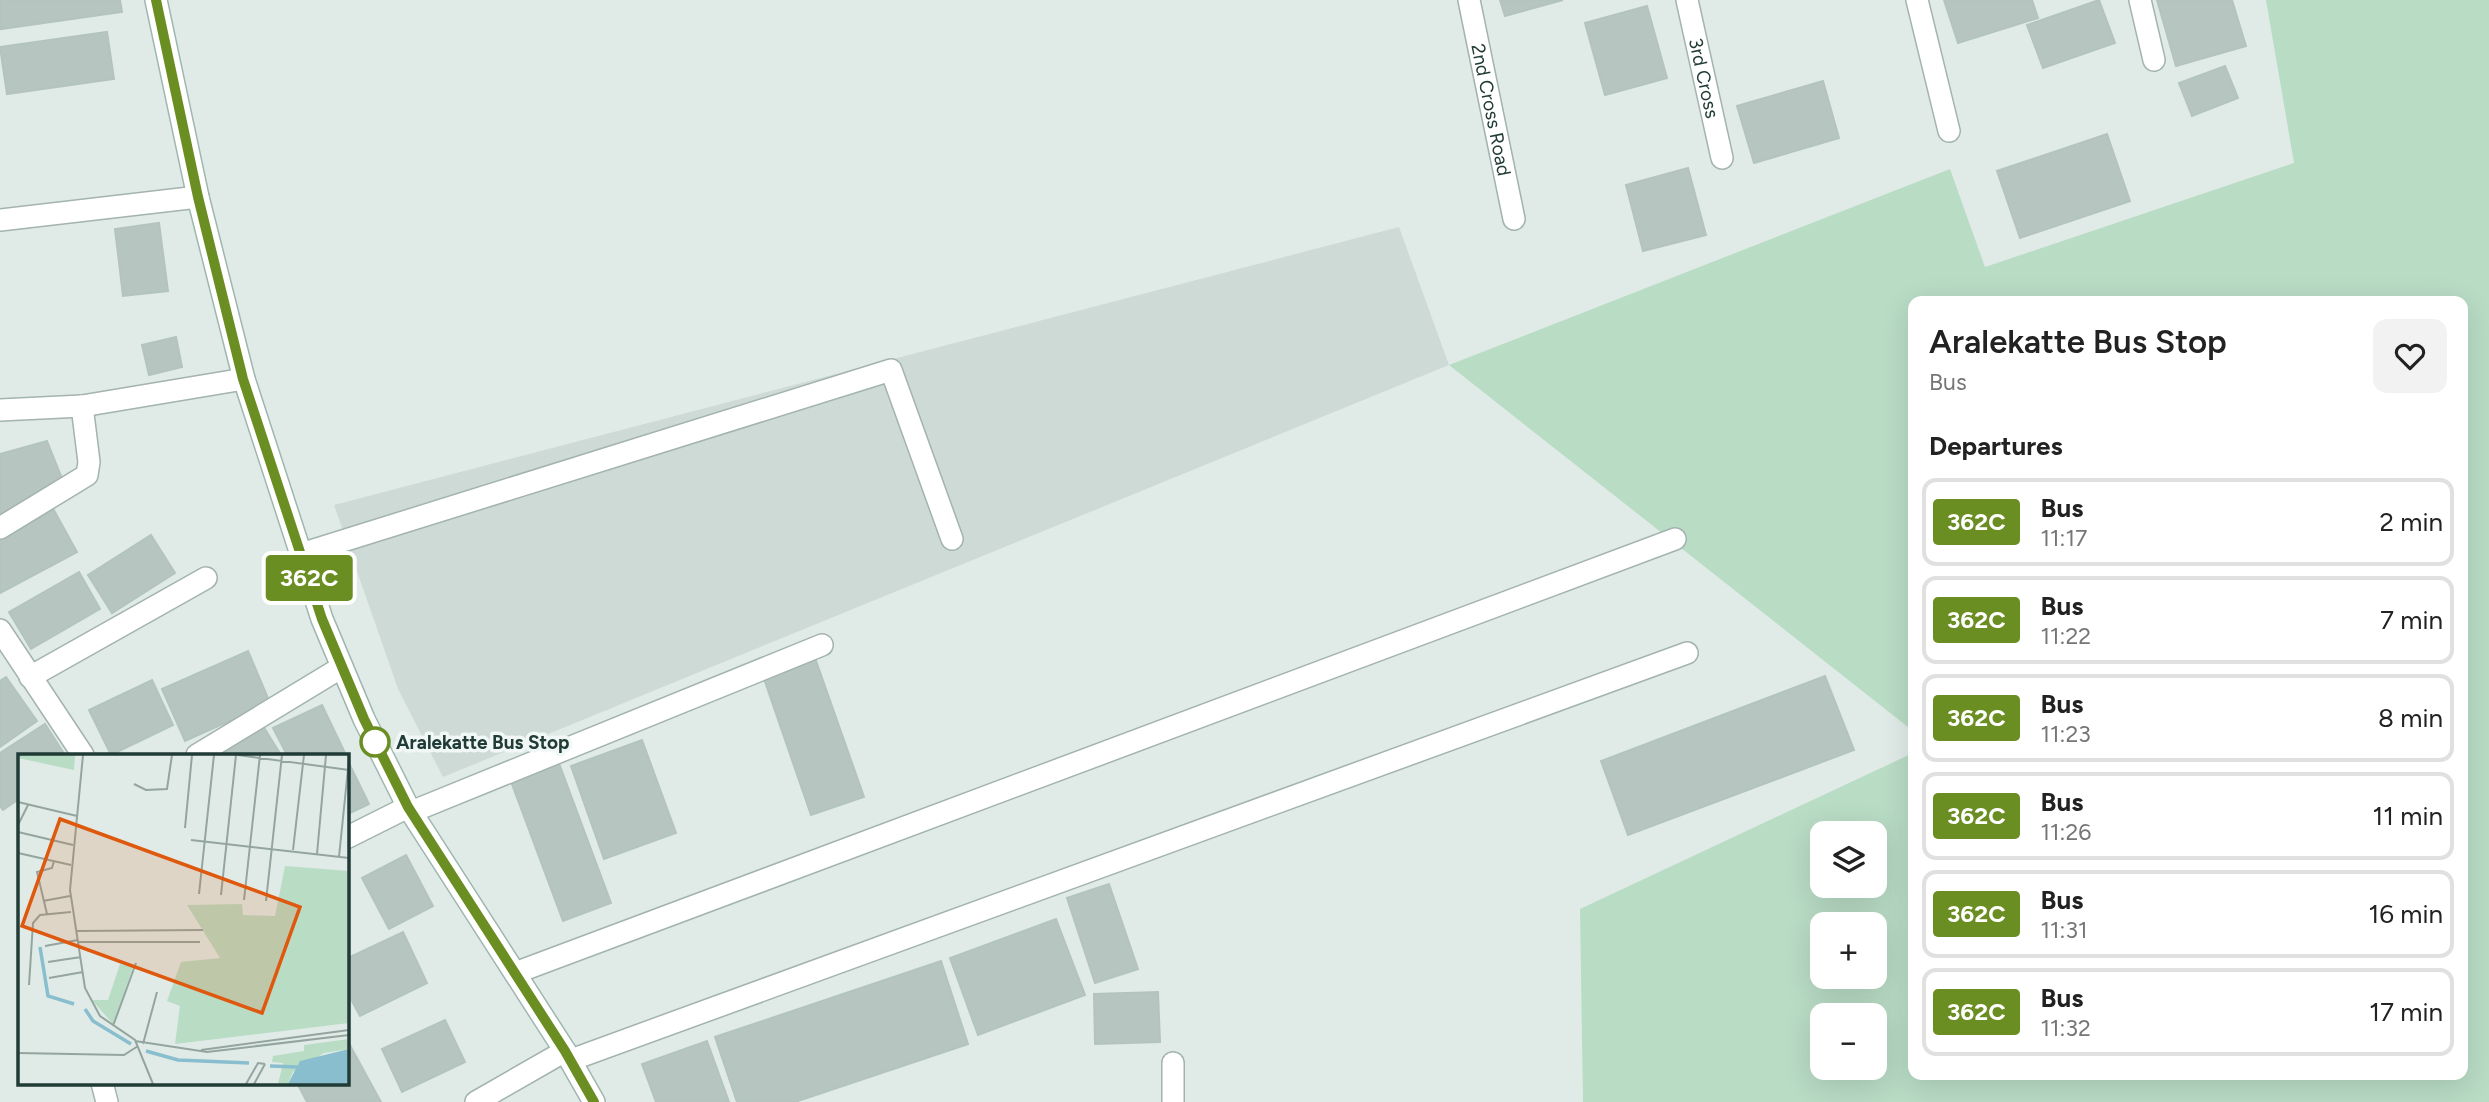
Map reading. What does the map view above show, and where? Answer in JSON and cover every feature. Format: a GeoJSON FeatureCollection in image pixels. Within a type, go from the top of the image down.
{"type":"FeatureCollection","features":[{"type":"Feature","properties":{"kind":"street"},"geometry":{"type":"LineString","coordinates":[[156,0],[198,197],[243,379],[322,619],[410,810],[568,1055],[594,1102]]}},
{"type":"Feature","properties":{"kind":"street","name":"2nd Cross Road"},"geometry":{"type":"LineString","coordinates":[[1469,0],[1514,219]]}},
{"type":"Feature","properties":{"kind":"street","name":"3rd Cross"},"geometry":{"type":"LineString","coordinates":[[1687,0],[1722,158]]}},
{"type":"Feature","properties":{"kind":"street"},"geometry":{"type":"LineString","coordinates":[[1917,0],[1949,131]]}},
{"type":"Feature","properties":{"kind":"street"},"geometry":{"type":"LineString","coordinates":[[2140,0],[2154,60]]}},
{"type":"Feature","properties":{"kind":"street"},"geometry":{"type":"LineString","coordinates":[[0,220],[198,197]]}},
{"type":"Feature","properties":{"kind":"street"},"geometry":{"type":"LineString","coordinates":[[301,554],[891,370],[952,539]]}},
{"type":"Feature","properties":{"kind":"street"},"geometry":{"type":"LineString","coordinates":[[0,410],[82,406],[243,379]]}},
{"type":"Feature","properties":{"kind":"street"},"geometry":{"type":"LineString","coordinates":[[0,528],[86,475],[89,462],[82,406]]}},
{"type":"Feature","properties":{"kind":"street"},"geometry":{"type":"LineString","coordinates":[[515,973],[1675,539]]}},
{"type":"Feature","properties":{"kind":"street"},"geometry":{"type":"LineString","coordinates":[[30,677],[206,578]]}},
{"type":"Feature","properties":{"kind":"street"},"geometry":{"type":"LineString","coordinates":[[0,630],[82,754]]}},
{"type":"Feature","properties":{"kind":"street"},"geometry":{"type":"LineString","coordinates":[[348,837],[822,645]]}},
{"type":"Feature","properties":{"kind":"street"},"geometry":{"type":"LineString","coordinates":[[476,1102],[568,1055],[1688,653]]}},
{"type":"Feature","properties":{"kind":"street"},"geometry":{"type":"LineString","coordinates":[[199,754],[342,667]]}},
{"type":"Feature","properties":{"kind":"street"},"geometry":{"type":"LineString","coordinates":[[1173,1063],[1173,1102]]}},
{"type":"Feature","properties":{"kind":"street"},"geometry":{"type":"LineString","coordinates":[[102,1084],[107,1102]]}},
{"type":"Feature","properties":{"kind":"shaded area"},"geometry":{"type":"Polygon","coordinates":[[[1399,227],[1449,365],[443,777],[398,689],[334,505],[1399,227]]]}},
{"type":"Feature","properties":{"kind":"green space"},"geometry":{"type":"Polygon","coordinates":[[[2266,0],[2489,0],[2489,1102],[1583,1102],[1580,909],[1908,755],[1908,1080],[2468,1080],[2468,296],[1908,296],[1908,727],[1449,365],[1950,169],[1985,267],[2294,163],[2266,0]]]}},
{"type":"Feature","properties":{"kind":"building"},"geometry":{"type":"Polygon","coordinates":[[[0,0],[120,0],[122,12],[1,29],[0,0]]]}},
{"type":"Feature","properties":{"kind":"building"},"geometry":{"type":"Polygon","coordinates":[[[1500,0],[1563,0],[1505,16],[1500,0]]]}},
{"type":"Feature","properties":{"kind":"building"},"geometry":{"type":"Polygon","coordinates":[[[1944,0],[2032,0],[2038,18],[1958,43],[1944,0]]]}},
{"type":"Feature","properties":{"kind":"building"},"geometry":{"type":"Polygon","coordinates":[[[2099,0],[2115,43],[2043,68],[2027,25],[2099,0]]]}},
{"type":"Feature","properties":{"kind":"building"},"geometry":{"type":"Polygon","coordinates":[[[2157,0],[2232,0],[2246,46],[2176,66],[2157,0]]]}},
{"type":"Feature","properties":{"kind":"building"},"geometry":{"type":"Polygon","coordinates":[[[1647,6],[1667,78],[1605,95],[1585,23],[1647,6]]]}},
{"type":"Feature","properties":{"kind":"building"},"geometry":{"type":"Polygon","coordinates":[[[107,32],[114,79],[7,94],[0,47],[107,32]]]}},
{"type":"Feature","properties":{"kind":"building"},"geometry":{"type":"Polygon","coordinates":[[[2225,66],[2238,98],[2192,116],[2179,83],[2225,66]]]}},
{"type":"Feature","properties":{"kind":"building"},"geometry":{"type":"Polygon","coordinates":[[[1823,81],[1839,138],[1754,163],[1737,106],[1823,81]]]}},
{"type":"Feature","properties":{"kind":"building"},"geometry":{"type":"Polygon","coordinates":[[[2107,134],[2130,201],[2020,238],[1997,171],[2107,134]]]}},
{"type":"Feature","properties":{"kind":"building"},"geometry":{"type":"Polygon","coordinates":[[[1688,168],[1706,235],[1643,251],[1626,185],[1688,168]]]}},
{"type":"Feature","properties":{"kind":"building"},"geometry":{"type":"Polygon","coordinates":[[[159,223],[168,291],[123,296],[115,229],[159,223]]]}},
{"type":"Feature","properties":{"kind":"building"},"geometry":{"type":"Polygon","coordinates":[[[176,337],[182,367],[149,375],[142,345],[176,337]]]}},
{"type":"Feature","properties":{"kind":"building"},"geometry":{"type":"Polygon","coordinates":[[[47,441],[63,481],[0,518],[0,454],[47,441]]]}},
{"type":"Feature","properties":{"kind":"building"},"geometry":{"type":"Polygon","coordinates":[[[50,503],[77,552],[0,593],[0,530],[50,503]]]}},
{"type":"Feature","properties":{"kind":"building"},"geometry":{"type":"Polygon","coordinates":[[[151,535],[175,573],[112,613],[88,575],[151,535]]]}},
{"type":"Feature","properties":{"kind":"building"},"geometry":{"type":"Polygon","coordinates":[[[79,572],[100,609],[31,649],[9,612],[79,572]]]}},
{"type":"Feature","properties":{"kind":"building"},"geometry":{"type":"Polygon","coordinates":[[[248,651],[270,703],[185,741],[162,689],[248,651]]]}},
{"type":"Feature","properties":{"kind":"building"},"geometry":{"type":"Polygon","coordinates":[[[814,655],[864,797],[811,815],[762,673],[814,655]]]}},
{"type":"Feature","properties":{"kind":"building"},"geometry":{"type":"Polygon","coordinates":[[[1825,676],[1854,750],[1628,835],[1601,761],[1825,676]]]}},
{"type":"Feature","properties":{"kind":"building"},"geometry":{"type":"Polygon","coordinates":[[[6,677],[37,721],[0,747],[0,681],[6,677]]]}},
{"type":"Feature","properties":{"kind":"building"},"geometry":{"type":"Polygon","coordinates":[[[152,680],[173,725],[111,754],[89,710],[152,680]]]}},
{"type":"Feature","properties":{"kind":"building"},"geometry":{"type":"Polygon","coordinates":[[[322,705],[346,754],[286,754],[273,728],[322,705]]]}},
{"type":"Feature","properties":{"kind":"building"},"geometry":{"type":"Polygon","coordinates":[[[45,724],[64,754],[18,754],[18,800],[3,810],[0,806],[0,753],[45,724]]]}},
{"type":"Feature","properties":{"kind":"building"},"geometry":{"type":"Polygon","coordinates":[[[263,726],[280,754],[218,754],[263,726]]]}},
{"type":"Feature","properties":{"kind":"building"},"geometry":{"type":"Polygon","coordinates":[[[642,740],[676,833],[604,859],[571,766],[642,740]]]}},
{"type":"Feature","properties":{"kind":"building"},"geometry":{"type":"Polygon","coordinates":[[[557,758],[611,903],[563,921],[509,776],[557,758]]]}},
{"type":"Feature","properties":{"kind":"building"},"geometry":{"type":"Polygon","coordinates":[[[348,761],[369,804],[348,814],[348,761]]]}},
{"type":"Feature","properties":{"kind":"building"},"geometry":{"type":"Polygon","coordinates":[[[406,855],[433,906],[389,929],[362,878],[406,855]]]}},
{"type":"Feature","properties":{"kind":"building"},"geometry":{"type":"Polygon","coordinates":[[[1109,884],[1138,969],[1095,983],[1067,898],[1109,884]]]}},
{"type":"Feature","properties":{"kind":"building"},"geometry":{"type":"Polygon","coordinates":[[[1056,919],[1085,995],[978,1035],[950,958],[1056,919]]]}},
{"type":"Feature","properties":{"kind":"building"},"geometry":{"type":"Polygon","coordinates":[[[403,932],[427,983],[360,1016],[348,994],[348,958],[403,932]]]}},
{"type":"Feature","properties":{"kind":"building"},"geometry":{"type":"Polygon","coordinates":[[[941,961],[968,1044],[795,1102],[737,1102],[715,1037],[941,961]]]}},
{"type":"Feature","properties":{"kind":"building"},"geometry":{"type":"Polygon","coordinates":[[[1158,992],[1160,1042],[1095,1044],[1094,994],[1158,992]]]}},
{"type":"Feature","properties":{"kind":"building"},"geometry":{"type":"Polygon","coordinates":[[[445,1020],[465,1062],[402,1092],[382,1049],[445,1020]]]}},
{"type":"Feature","properties":{"kind":"building"},"geometry":{"type":"Polygon","coordinates":[[[707,1041],[729,1102],[656,1102],[642,1064],[707,1041]]]}},
{"type":"Feature","properties":{"kind":"building"},"geometry":{"type":"Polygon","coordinates":[[[348,1042],[381,1102],[307,1102],[298,1084],[348,1084],[348,1042]]]}},
{"type":"Feature","properties":{"kind":"bus line","name":"362C"},"geometry":{"type":"LineString","coordinates":[[156,0],[198,197],[243,379],[322,619],[364,719],[408,807],[565,1051],[594,1102]]}},
{"type":"Feature","properties":{"kind":"place","name":"Aralekatte Bus Stop"},"geometry":{"type":"Point","coordinates":[375,742]}}]}
